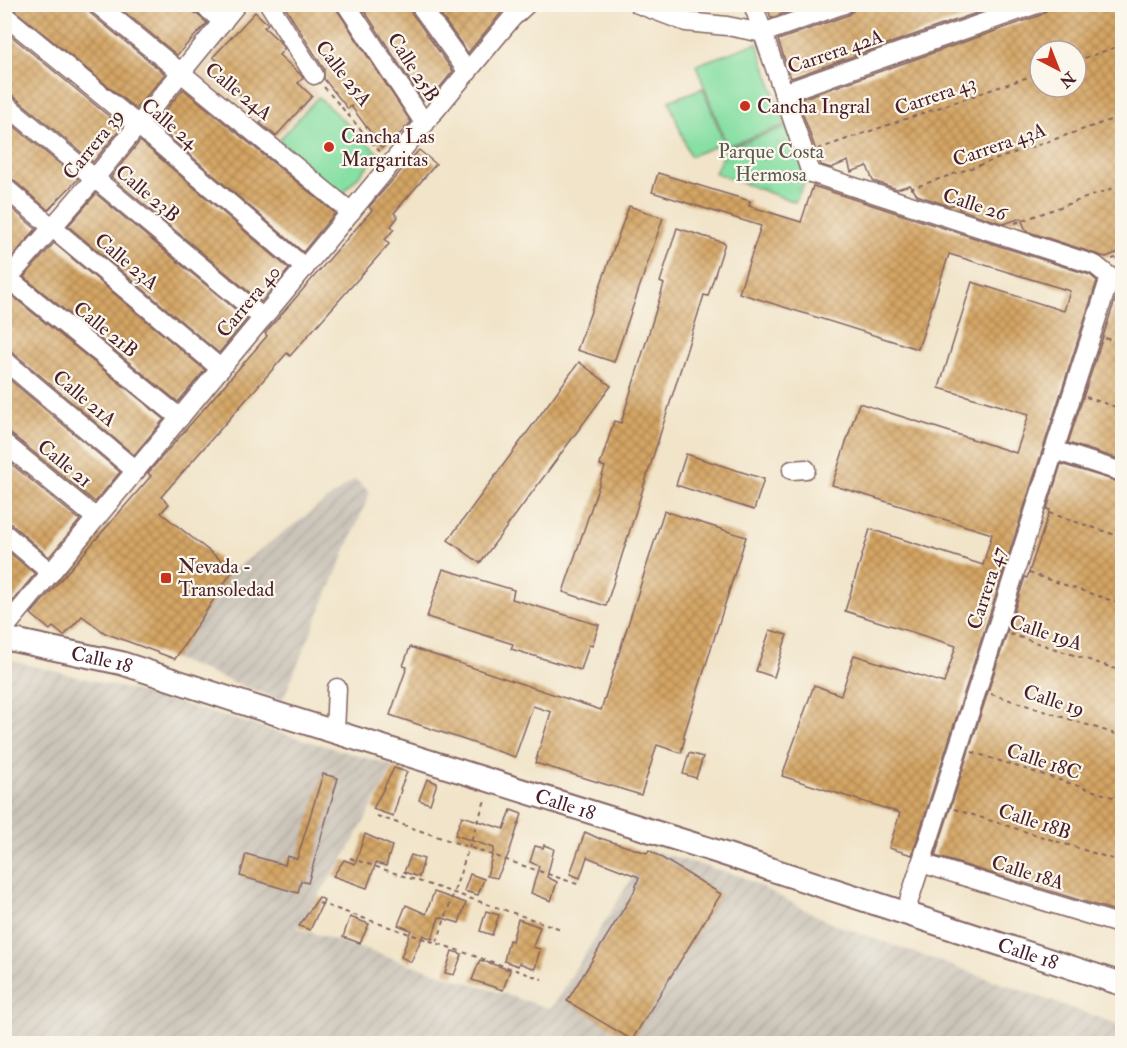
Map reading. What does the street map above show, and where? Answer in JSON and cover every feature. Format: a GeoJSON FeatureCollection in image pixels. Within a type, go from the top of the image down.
{"type":"FeatureCollection","features":[{"type":"Feature","properties":{"kind":"main road","name":"Calle 18"},"geometry":{"type":"LineString","coordinates":[[6,626],[335,732],[520,783],[1122,984]]}},
{"type":"Feature","properties":{"kind":"street","name":"Calle 24A"},"geometry":{"type":"LineString","coordinates":[[97,4],[351,212]]}},
{"type":"Feature","properties":{"kind":"street"},"geometry":{"type":"LineString","coordinates":[[202,4],[223,22]]}},
{"type":"Feature","properties":{"kind":"street","name":"Carrera 39"},"geometry":{"type":"LineString","coordinates":[[6,279],[95,178],[237,4]]}},
{"type":"Feature","properties":{"kind":"street","name":"Calle 25A"},"geometry":{"type":"LineString","coordinates":[[269,4],[314,75]]}},
{"type":"Feature","properties":{"kind":"street","name":"Calle 25B"},"geometry":{"type":"LineString","coordinates":[[346,4],[425,124]]}},
{"type":"Feature","properties":{"kind":"street"},"geometry":{"type":"LineString","coordinates":[[419,4],[468,72]]}},
{"type":"Feature","properties":{"kind":"street","name":"Carrera 40"},"geometry":{"type":"LineString","coordinates":[[6,626],[468,72],[507,11],[527,4]]}},
{"type":"Feature","properties":{"kind":"street"},"geometry":{"type":"LineString","coordinates":[[638,4],[686,22],[727,26],[763,33],[844,4]]}},
{"type":"Feature","properties":{"kind":"street"},"geometry":{"type":"LineString","coordinates":[[753,4],[804,154]]}},
{"type":"Feature","properties":{"kind":"street","name":"Carrera 42A"},"geometry":{"type":"LineString","coordinates":[[783,93],[1037,4]]}},
{"type":"Feature","properties":{"kind":"street","name":"Calle 24"},"geometry":{"type":"LineString","coordinates":[[4,15],[138,124],[305,268]]}},
{"type":"Feature","properties":{"kind":"street","name":"Calle 23B"},"geometry":{"type":"LineString","coordinates":[[4,103],[263,318]]}},
{"type":"Feature","properties":{"kind":"street","name":"Calle 26"},"geometry":{"type":"LineString","coordinates":[[804,154],[811,173],[1095,265],[1116,279]]}},
{"type":"Feature","properties":{"kind":"street","name":"Calle 23A"},"geometry":{"type":"LineString","coordinates":[[4,187],[220,369]]}},
{"type":"Feature","properties":{"kind":"street","name":"Calle 21B"},"geometry":{"type":"LineString","coordinates":[[6,279],[180,418]]}},
{"type":"Feature","properties":{"kind":"street","name":"Carrera 47"},"geometry":{"type":"LineString","coordinates":[[905,913],[1072,393],[1116,279]]}},
{"type":"Feature","properties":{"kind":"street","name":"Calle 21A"},"geometry":{"type":"LineString","coordinates":[[4,360],[136,471]]}},
{"type":"Feature","properties":{"kind":"street","name":"Calle 21"},"geometry":{"type":"LineString","coordinates":[[4,443],[96,518]]}},
{"type":"Feature","properties":{"kind":"street"},"geometry":{"type":"LineString","coordinates":[[1054,450],[1122,472]]}},
{"type":"Feature","properties":{"kind":"street"},"geometry":{"type":"LineString","coordinates":[[4,533],[51,573]]}},
{"type":"Feature","properties":{"kind":"street"},"geometry":{"type":"LineString","coordinates":[[335,732],[337,688]]}},
{"type":"Feature","properties":{"kind":"street","name":"Calle 18A"},"geometry":{"type":"LineString","coordinates":[[921,863],[1122,925]]}},
{"type":"Feature","properties":{"kind":"path"},"geometry":{"type":"LineString","coordinates":[[1088,57],[1122,45]]}},
{"type":"Feature","properties":{"kind":"path","name":"Calle 25A"},"geometry":{"type":"LineString","coordinates":[[314,75],[391,164]]}},
{"type":"Feature","properties":{"kind":"path","name":"Carrera 43"},"geometry":{"type":"LineString","coordinates":[[804,154],[1028,78]]}},
{"type":"Feature","properties":{"kind":"path","name":"Carrera 43A"},"geometry":{"type":"LineString","coordinates":[[885,198],[1122,116]]}},
{"type":"Feature","properties":{"kind":"path"},"geometry":{"type":"LineString","coordinates":[[990,232],[1122,185]]}},
{"type":"Feature","properties":{"kind":"path"},"geometry":{"type":"LineString","coordinates":[[1072,393],[1122,409]]}},
{"type":"Feature","properties":{"kind":"path"},"geometry":{"type":"LineString","coordinates":[[1035,508],[1122,537]]}},
{"type":"Feature","properties":{"kind":"path"},"geometry":{"type":"LineString","coordinates":[[1015,569],[1122,604]]}},
{"type":"Feature","properties":{"kind":"path","name":"Calle 19A"},"geometry":{"type":"LineString","coordinates":[[996,630],[1122,671]]}},
{"type":"Feature","properties":{"kind":"path","name":"Calle 19"},"geometry":{"type":"LineString","coordinates":[[977,689],[1122,736]]}},
{"type":"Feature","properties":{"kind":"path","name":"Calle 18C"},"geometry":{"type":"LineString","coordinates":[[958,747],[1122,800]]}},
{"type":"Feature","properties":{"kind":"path"},"geometry":{"type":"LineString","coordinates":[[437,942],[486,796]]}},
{"type":"Feature","properties":{"kind":"path","name":"Calle 18B"},"geometry":{"type":"LineString","coordinates":[[940,804],[1122,862]]}},
{"type":"Feature","properties":{"kind":"path"},"geometry":{"type":"LineString","coordinates":[[377,816],[580,885]]}},
{"type":"Feature","properties":{"kind":"path"},"geometry":{"type":"LineString","coordinates":[[350,858],[561,929]]}},
{"type":"Feature","properties":{"kind":"path"},"geometry":{"type":"LineString","coordinates":[[319,903],[543,979]]}},
{"type":"Feature","properties":{"kind":"shaded area"},"geometry":{"type":"Polygon","coordinates":[[[254,5],[257,5],[318,94],[275,140],[195,73],[254,5]]]}},
{"type":"Feature","properties":{"kind":"shaded area"},"geometry":{"type":"Polygon","coordinates":[[[355,479],[370,493],[282,701],[175,659],[233,570],[355,479]]]}},
{"type":"Feature","properties":{"kind":"shaded area"},"geometry":{"type":"Polygon","coordinates":[[[5,659],[147,694],[394,766],[349,849],[297,928],[551,1009],[649,850],[740,876],[831,923],[1122,1026],[1122,1044],[5,1044],[5,659]]]}},
{"type":"Feature","properties":{"kind":"green space","name":"Cancha Ingral"},"geometry":{"type":"Polygon","coordinates":[[[757,43],[785,125],[727,146],[696,65],[757,43]]]}},
{"type":"Feature","properties":{"kind":"green space","name":"Cancha Ingral"},"geometry":{"type":"Polygon","coordinates":[[[703,88],[724,143],[690,156],[669,101],[703,88]]]}},
{"type":"Feature","properties":{"kind":"green space","name":"Cancha Las Margaritas"},"geometry":{"type":"Polygon","coordinates":[[[318,97],[379,154],[340,196],[279,140],[318,97]]]}},
{"type":"Feature","properties":{"kind":"green space","name":"Parque Costa Hermosa"},"geometry":{"type":"Polygon","coordinates":[[[786,127],[808,176],[795,202],[715,173],[726,148],[786,127]]]}},
{"type":"Feature","properties":{"kind":"building"},"geometry":{"type":"Polygon","coordinates":[[[7,4],[86,4],[90,13],[165,74],[136,109],[7,4]]]}},
{"type":"Feature","properties":{"kind":"building"},"geometry":{"type":"Polygon","coordinates":[[[115,4],[191,4],[194,12],[207,23],[177,55],[115,4]]]}},
{"type":"Feature","properties":{"kind":"building"},"geometry":{"type":"Polygon","coordinates":[[[283,4],[335,4],[411,122],[402,132],[382,148],[351,106],[348,109],[324,79],[324,69],[283,4]]]}},
{"type":"Feature","properties":{"kind":"building"},"geometry":{"type":"Polygon","coordinates":[[[360,4],[408,4],[410,11],[453,71],[441,86],[423,101],[360,4]]]}},
{"type":"Feature","properties":{"kind":"building"},"geometry":{"type":"Polygon","coordinates":[[[433,4],[494,4],[501,13],[468,53],[433,4]]]}},
{"type":"Feature","properties":{"kind":"building"},"geometry":{"type":"Polygon","coordinates":[[[766,4],[809,4],[771,18],[766,4]]]}},
{"type":"Feature","properties":{"kind":"building"},"geometry":{"type":"Polygon","coordinates":[[[855,4],[1002,4],[791,78],[778,40],[848,15],[853,11],[855,4]]]}},
{"type":"Feature","properties":{"kind":"building"},"geometry":{"type":"Polygon","coordinates":[[[1048,4],[1115,4],[1122,26],[1122,251],[1106,257],[1102,256],[1026,231],[1021,218],[1004,224],[959,209],[958,203],[949,206],[917,195],[910,185],[897,189],[873,181],[867,166],[851,172],[848,161],[831,168],[821,165],[798,100],[1041,15],[1046,11],[1048,4]]]}},
{"type":"Feature","properties":{"kind":"building"},"geometry":{"type":"Polygon","coordinates":[[[255,12],[268,24],[264,27],[284,49],[279,55],[303,78],[298,83],[312,96],[276,136],[260,123],[265,118],[222,77],[219,80],[210,71],[219,62],[213,57],[255,12]]]}},
{"type":"Feature","properties":{"kind":"building"},"geometry":{"type":"Polygon","coordinates":[[[4,30],[122,127],[93,162],[11,94],[4,92],[4,30]]]}},
{"type":"Feature","properties":{"kind":"building"},"geometry":{"type":"Polygon","coordinates":[[[183,89],[335,213],[303,252],[154,124],[183,89]]]}},
{"type":"Feature","properties":{"kind":"building"},"geometry":{"type":"Polygon","coordinates":[[[4,118],[78,179],[48,210],[11,178],[4,176],[4,118]]]}},
{"type":"Feature","properties":{"kind":"building"},"geometry":{"type":"Polygon","coordinates":[[[140,141],[289,269],[261,302],[111,177],[140,141]]]}},
{"type":"Feature","properties":{"kind":"building"},"geometry":{"type":"Polygon","coordinates":[[[419,150],[436,164],[394,213],[398,217],[391,226],[394,229],[385,240],[389,244],[290,356],[287,353],[161,497],[169,504],[161,513],[233,570],[175,659],[105,633],[82,616],[64,636],[53,627],[50,630],[31,614],[151,476],[148,473],[267,336],[265,333],[372,210],[369,207],[419,150]]]}},
{"type":"Feature","properties":{"kind":"building"},"geometry":{"type":"Polygon","coordinates":[[[658,173],[750,201],[749,206],[801,222],[813,186],[1090,275],[1097,281],[912,855],[889,848],[900,813],[782,776],[814,685],[841,695],[854,655],[944,683],[956,646],[845,611],[870,529],[983,565],[992,534],[832,485],[859,403],[1016,453],[1029,414],[939,388],[972,282],[1064,311],[1070,291],[949,254],[918,349],[739,293],[761,226],[652,192],[658,173]]]}},
{"type":"Feature","properties":{"kind":"building"},"geometry":{"type":"Polygon","coordinates":[[[96,194],[247,319],[219,353],[68,226],[96,194]]]}},
{"type":"Feature","properties":{"kind":"building"},"geometry":{"type":"Polygon","coordinates":[[[4,202],[36,229],[6,264],[4,264],[4,202]]]}},
{"type":"Feature","properties":{"kind":"building"},"geometry":{"type":"Polygon","coordinates":[[[629,206],[663,218],[614,362],[577,350],[629,206]]]}},
{"type":"Feature","properties":{"kind":"building"},"geometry":{"type":"Polygon","coordinates":[[[677,228],[725,243],[708,296],[704,295],[606,606],[563,592],[605,467],[600,465],[614,421],[621,423],[664,284],[660,282],[677,228]]]}},
{"type":"Feature","properties":{"kind":"building"},"geometry":{"type":"Polygon","coordinates":[[[54,243],[205,370],[178,402],[24,277],[54,243]]]}},
{"type":"Feature","properties":{"kind":"building"},"geometry":{"type":"Polygon","coordinates":[[[1118,291],[1122,292],[1122,460],[1068,443],[1118,291]]]}},
{"type":"Feature","properties":{"kind":"building"},"geometry":{"type":"Polygon","coordinates":[[[11,295],[164,419],[134,455],[11,351],[4,349],[4,304],[11,295]]]}},
{"type":"Feature","properties":{"kind":"building"},"geometry":{"type":"Polygon","coordinates":[[[579,362],[611,386],[480,563],[448,540],[579,362]]]}},
{"type":"Feature","properties":{"kind":"building"},"geometry":{"type":"Polygon","coordinates":[[[4,375],[120,472],[95,502],[11,434],[4,432],[4,375]]]}},
{"type":"Feature","properties":{"kind":"building"},"geometry":{"type":"Polygon","coordinates":[[[686,454],[764,479],[754,510],[676,485],[686,454]]]}},
{"type":"Feature","properties":{"kind":"building"},"geometry":{"type":"Polygon","coordinates":[[[4,458],[80,520],[49,557],[11,524],[4,522],[4,458]]]}},
{"type":"Feature","properties":{"kind":"building"},"geometry":{"type":"Polygon","coordinates":[[[1061,464],[1122,483],[1122,913],[935,856],[1025,577],[1027,578],[1050,510],[1047,509],[1061,464]]]}},
{"type":"Feature","properties":{"kind":"building"},"geometry":{"type":"Polygon","coordinates":[[[664,511],[746,537],[683,738],[685,738],[681,753],[657,745],[641,795],[535,763],[551,712],[533,706],[515,757],[390,715],[407,667],[403,666],[410,647],[601,710],[664,511]]]}},
{"type":"Feature","properties":{"kind":"building"},"geometry":{"type":"Polygon","coordinates":[[[4,548],[35,574],[4,611],[4,548]]]}},
{"type":"Feature","properties":{"kind":"building"},"geometry":{"type":"Polygon","coordinates":[[[443,569],[514,590],[512,599],[599,625],[592,646],[589,645],[581,670],[511,649],[513,644],[427,617],[443,569]]]}},
{"type":"Feature","properties":{"kind":"building"},"geometry":{"type":"Polygon","coordinates":[[[770,630],[787,635],[774,677],[756,671],[770,630]]]}},
{"type":"Feature","properties":{"kind":"building"},"geometry":{"type":"Polygon","coordinates":[[[689,753],[703,757],[696,778],[683,774],[689,753]]]}},
{"type":"Feature","properties":{"kind":"building"},"geometry":{"type":"Polygon","coordinates":[[[394,768],[407,772],[393,816],[373,809],[394,768]]]}},
{"type":"Feature","properties":{"kind":"building"},"geometry":{"type":"Polygon","coordinates":[[[323,774],[338,778],[308,883],[301,881],[298,893],[240,876],[246,854],[285,865],[287,856],[297,859],[323,774]]]}},
{"type":"Feature","properties":{"kind":"building"},"geometry":{"type":"Polygon","coordinates":[[[427,779],[437,783],[430,804],[419,800],[427,779]]]}},
{"type":"Feature","properties":{"kind":"building"},"geometry":{"type":"Polygon","coordinates":[[[511,810],[522,814],[509,853],[497,878],[487,876],[494,848],[455,835],[462,816],[504,829],[511,810]]]}},
{"type":"Feature","properties":{"kind":"building"},"geometry":{"type":"Polygon","coordinates":[[[585,832],[600,839],[647,853],[649,850],[721,894],[632,1040],[567,1001],[634,892],[639,877],[587,857],[580,878],[570,874],[585,832]]]}},
{"type":"Feature","properties":{"kind":"building"},"geometry":{"type":"Polygon","coordinates":[[[365,834],[392,846],[386,866],[376,863],[367,888],[333,876],[344,860],[355,864],[365,834]]]}},
{"type":"Feature","properties":{"kind":"building"},"geometry":{"type":"Polygon","coordinates":[[[544,845],[554,849],[547,877],[557,882],[551,901],[531,893],[539,866],[530,862],[535,846],[543,848],[544,845]]]}},
{"type":"Feature","properties":{"kind":"building"},"geometry":{"type":"Polygon","coordinates":[[[411,855],[424,859],[419,877],[404,872],[411,855]]]}},
{"type":"Feature","properties":{"kind":"building"},"geometry":{"type":"Polygon","coordinates":[[[470,874],[484,879],[478,895],[464,891],[470,874]]]}},
{"type":"Feature","properties":{"kind":"building"},"geometry":{"type":"Polygon","coordinates":[[[434,892],[466,903],[459,923],[439,917],[432,939],[423,935],[411,962],[401,957],[411,930],[398,925],[406,905],[426,914],[434,892]]]}},
{"type":"Feature","properties":{"kind":"building"},"geometry":{"type":"Polygon","coordinates":[[[319,897],[324,900],[310,930],[299,926],[319,897]]]}},
{"type":"Feature","properties":{"kind":"building"},"geometry":{"type":"Polygon","coordinates":[[[486,911],[499,915],[492,935],[480,931],[486,911]]]}},
{"type":"Feature","properties":{"kind":"building"},"geometry":{"type":"Polygon","coordinates":[[[350,917],[369,924],[360,943],[343,937],[350,917]]]}},
{"type":"Feature","properties":{"kind":"building"},"geometry":{"type":"Polygon","coordinates":[[[518,919],[540,927],[533,947],[540,949],[535,969],[519,963],[518,966],[504,961],[509,940],[512,941],[518,919]]]}},
{"type":"Feature","properties":{"kind":"building"},"geometry":{"type":"Polygon","coordinates":[[[452,951],[462,954],[454,975],[445,973],[452,951]]]}},
{"type":"Feature","properties":{"kind":"building"},"geometry":{"type":"Polygon","coordinates":[[[480,960],[510,970],[503,990],[472,980],[480,960]]]}},
{"type":"Feature","properties":{"kind":"place","name":"Cancha Ingral"},"geometry":{"type":"Point","coordinates":[745,106]}},
{"type":"Feature","properties":{"kind":"place","name":"Cancha Las Margaritas"},"geometry":{"type":"Point","coordinates":[329,147]}},
{"type":"Feature","properties":{"kind":"place","name":"Nevada - Transoledad"},"geometry":{"type":"Point","coordinates":[166,578]}}]}
